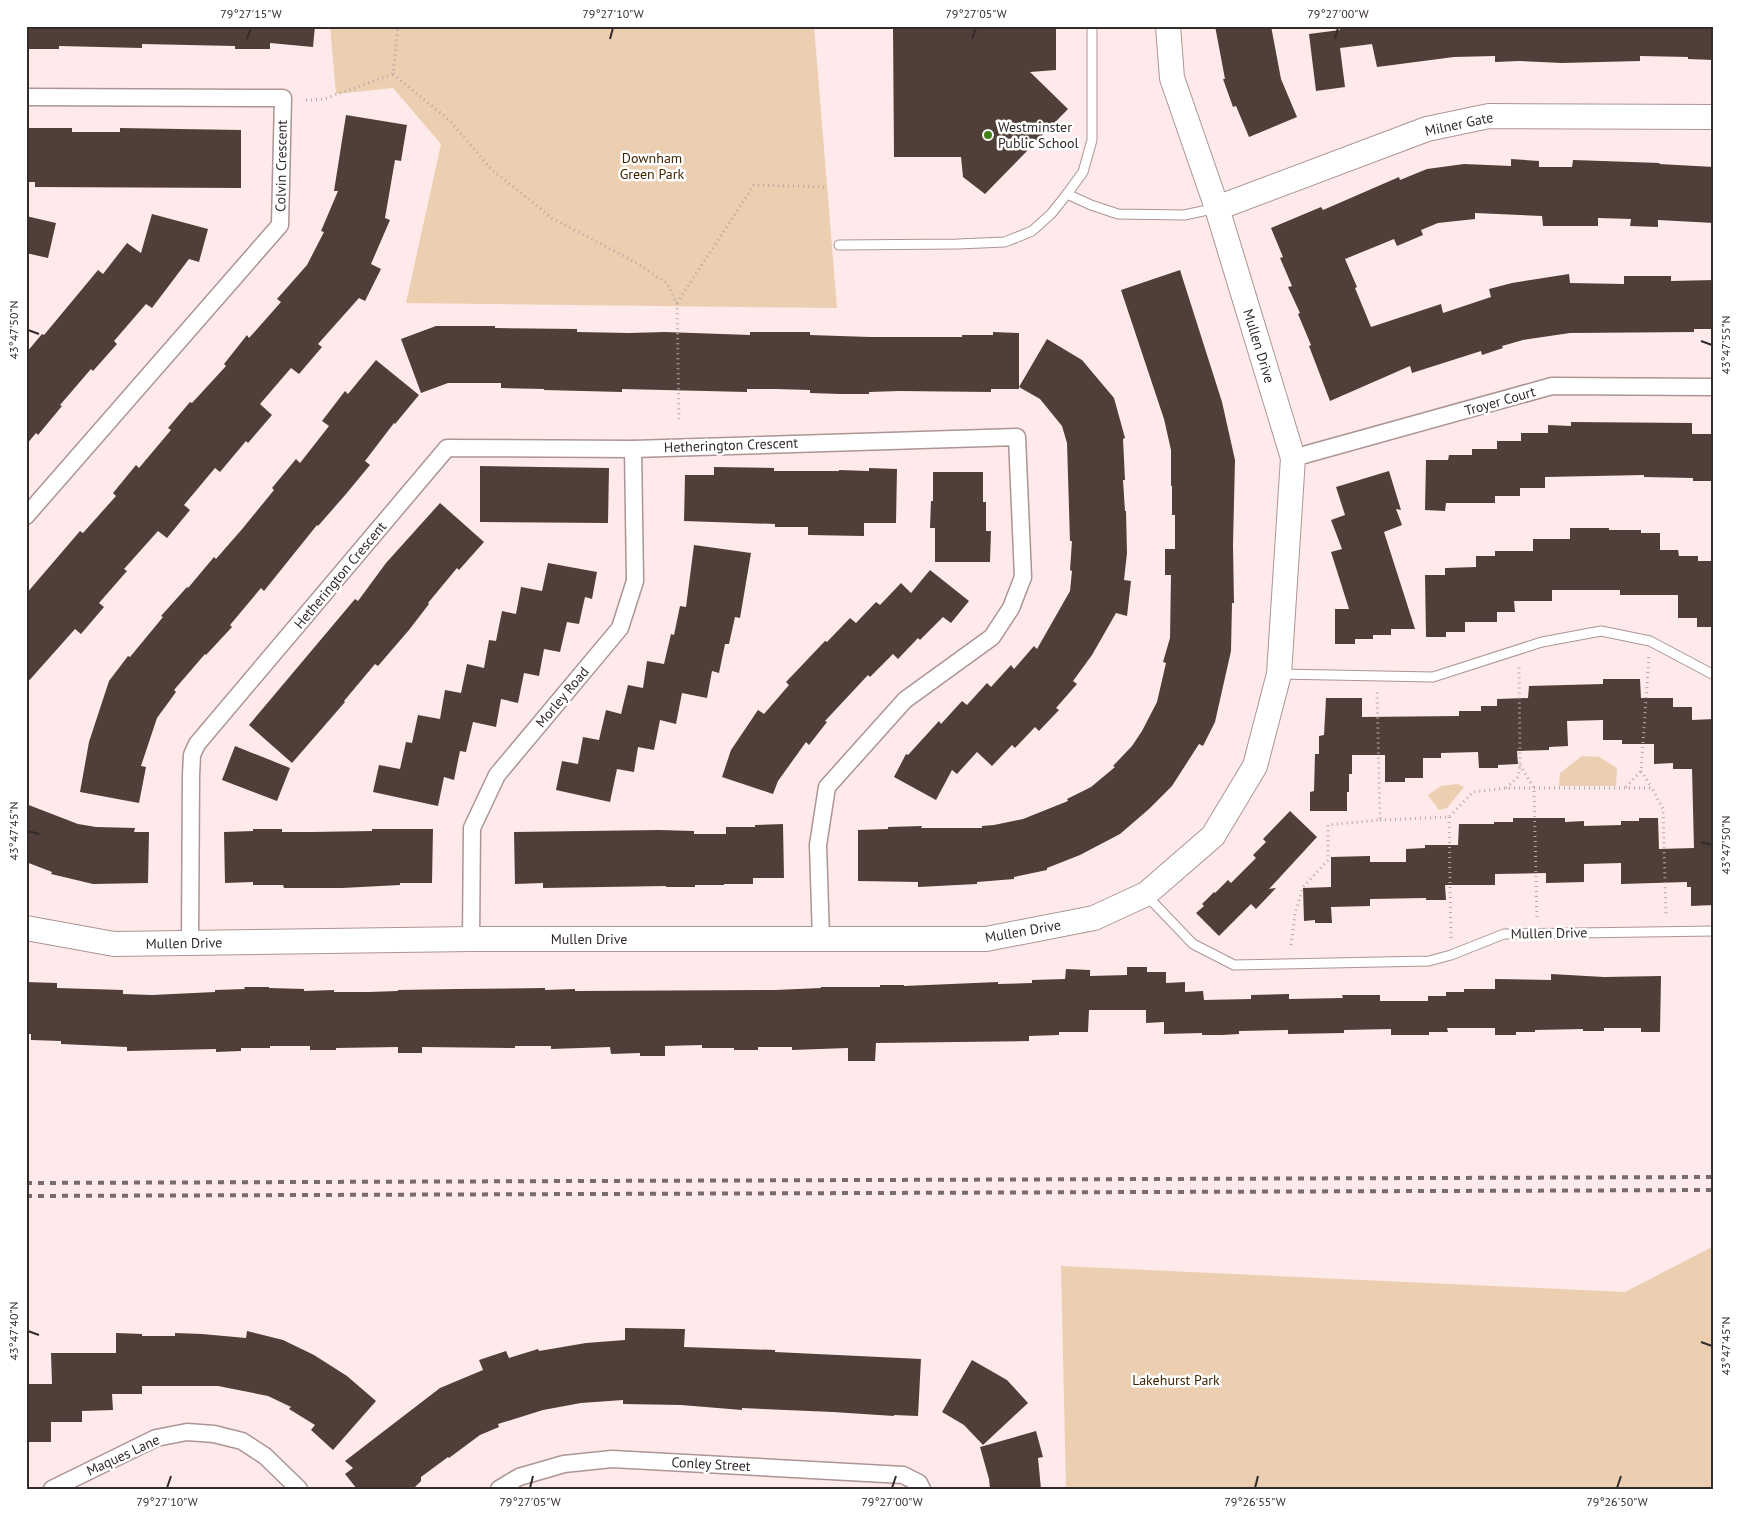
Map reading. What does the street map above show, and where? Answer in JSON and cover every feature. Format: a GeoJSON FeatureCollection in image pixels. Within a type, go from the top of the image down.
{"type":"FeatureCollection","features":[{"type":"Feature","properties":{"kind":"street","name":"Mullen Drive"},"geometry":{"type":"LineString","coordinates":[[26,928],[114,944],[471,939],[986,939],[1094,918],[1146,894],[1213,836],[1255,766],[1279,674],[1293,458],[1217,208],[1172,78],[1168,26]]}},
{"type":"Feature","properties":{"kind":"street","name":"Colvin Crescent"},"geometry":{"type":"LineString","coordinates":[[26,98],[283,98],[283,107],[280,225],[26,516]]}},
{"type":"Feature","properties":{"kind":"street","name":"Milner Gate"},"geometry":{"type":"LineString","coordinates":[[1217,208],[1427,129],[1489,116],[1714,117]]}},
{"type":"Feature","properties":{"kind":"street","name":"Troyer Court"},"geometry":{"type":"LineString","coordinates":[[1293,458],[1552,386],[1714,387]]}},
{"type":"Feature","properties":{"kind":"street","name":"Hetherington Crescent"},"geometry":{"type":"LineString","coordinates":[[190,943],[191,776],[192,755],[197,744],[447,448],[633,449],[1017,437],[1023,577],[1011,608],[992,637],[905,700],[827,787],[818,844],[821,939]]}},
{"type":"Feature","properties":{"kind":"street","name":"Morley Road"},"geometry":{"type":"LineString","coordinates":[[471,939],[472,828],[497,775],[620,628],[635,581],[633,449]]}},
{"type":"Feature","properties":{"kind":"street","name":"Maques Lane"},"geometry":{"type":"LineString","coordinates":[[52,1489],[156,1438],[187,1432],[214,1434],[242,1441],[266,1456],[299,1489]]}},
{"type":"Feature","properties":{"kind":"street","name":"Conley Street"},"geometry":{"type":"LineString","coordinates":[[499,1489],[519,1477],[564,1464],[612,1459],[903,1475],[919,1483],[922,1489]]}},
{"type":"Feature","properties":{"kind":"lane"},"geometry":{"type":"LineString","coordinates":[[838,244],[1005,242],[1032,231],[1051,214],[1083,172],[1092,140],[1092,26]]}},
{"type":"Feature","properties":{"kind":"lane"},"geometry":{"type":"LineString","coordinates":[[1066,194],[1118,214],[1184,215],[1217,208]]}},
{"type":"Feature","properties":{"kind":"lane"},"geometry":{"type":"LineString","coordinates":[[1279,674],[1433,677],[1542,642],[1601,631],[1650,641],[1714,675]]}},
{"type":"Feature","properties":{"kind":"lane","name":"Mullen Drive"},"geometry":{"type":"LineString","coordinates":[[1146,894],[1193,944],[1234,965],[1429,961],[1451,955],[1504,934],[1714,931]]}},
{"type":"Feature","properties":{"kind":"path"},"geometry":{"type":"LineString","coordinates":[[393,74],[398,26]]}},
{"type":"Feature","properties":{"kind":"path"},"geometry":{"type":"LineString","coordinates":[[306,100],[324,99],[393,74]]}},
{"type":"Feature","properties":{"kind":"path"},"geometry":{"type":"LineString","coordinates":[[393,74],[449,120],[491,169],[552,218],[635,262],[667,283],[677,304],[679,422]]}},
{"type":"Feature","properties":{"kind":"path"},"geometry":{"type":"LineString","coordinates":[[677,304],[754,185],[827,187]]}},
{"type":"Feature","properties":{"kind":"path"},"geometry":{"type":"LineString","coordinates":[[1650,641],[1641,770],[1663,809],[1666,932]]}},
{"type":"Feature","properties":{"kind":"path"},"geometry":{"type":"LineString","coordinates":[[1506,788],[1518,777],[1520,765],[1519,649]]}},
{"type":"Feature","properties":{"kind":"path"},"geometry":{"type":"LineString","coordinates":[[1377,677],[1380,820]]}},
{"type":"Feature","properties":{"kind":"path"},"geometry":{"type":"LineString","coordinates":[[1520,765],[1534,788],[1537,933]]}},
{"type":"Feature","properties":{"kind":"path"},"geometry":{"type":"LineString","coordinates":[[1625,788],[1641,770]]}},
{"type":"Feature","properties":{"kind":"path"},"geometry":{"type":"LineString","coordinates":[[1291,945],[1295,914],[1302,887],[1328,860],[1328,825],[1380,820],[1449,817],[1473,792],[1506,788],[1652,788]]}},
{"type":"Feature","properties":{"kind":"path"},"geometry":{"type":"LineString","coordinates":[[1449,817],[1451,955]]}},
{"type":"Feature","properties":{"kind":"green space","name":"Downham Green Park"},"geometry":{"type":"Polygon","coordinates":[[[330,26],[814,26],[837,308],[406,303],[441,144],[393,88],[336,94],[330,26]]]}},
{"type":"Feature","properties":{"kind":"green space"},"geometry":{"type":"Polygon","coordinates":[[[1582,756],[1599,757],[1617,768],[1616,786],[1559,786],[1560,773],[1582,756]]]}},
{"type":"Feature","properties":{"kind":"green space"},"geometry":{"type":"Polygon","coordinates":[[[1457,784],[1464,787],[1447,808],[1439,810],[1428,795],[1441,786],[1457,784]]]}},
{"type":"Feature","properties":{"kind":"green space","name":"Lakehurst Park"},"geometry":{"type":"Polygon","coordinates":[[[1714,1246],[1714,1489],[1066,1489],[1061,1266],[1625,1292],[1714,1246]]]}},
{"type":"Feature","properties":{"kind":"building"},"geometry":{"type":"Polygon","coordinates":[[[26,26],[315,26],[313,47],[270,43],[270,49],[235,49],[235,46],[142,44],[142,48],[59,46],[59,49],[26,49],[26,26]]]}},
{"type":"Feature","properties":{"kind":"building"},"geometry":{"type":"Polygon","coordinates":[[[893,26],[1035,26],[1035,29],[1056,28],[1056,70],[1030,72],[1068,109],[985,194],[963,177],[961,157],[894,157],[893,26]]]}},
{"type":"Feature","properties":{"kind":"building"},"geometry":{"type":"Polygon","coordinates":[[[1215,26],[1271,26],[1281,79],[1297,117],[1249,137],[1236,106],[1233,107],[1223,79],[1225,79],[1215,26]]]}},
{"type":"Feature","properties":{"kind":"building"},"geometry":{"type":"Polygon","coordinates":[[[1340,26],[1714,26],[1714,60],[1688,59],[1688,57],[1640,56],[1640,61],[1495,62],[1495,56],[1454,57],[1377,67],[1372,44],[1340,48],[1345,87],[1316,91],[1309,34],[1340,30],[1340,26]]]}},
{"type":"Feature","properties":{"kind":"building"},"geometry":{"type":"Polygon","coordinates":[[[346,115],[407,125],[401,161],[395,160],[385,218],[390,220],[371,264],[381,269],[365,301],[359,298],[318,344],[322,347],[299,374],[291,368],[260,404],[272,415],[248,443],[246,441],[220,472],[215,468],[184,505],[190,510],[167,538],[158,531],[124,569],[127,571],[99,603],[104,607],[81,634],[75,629],[26,684],[26,594],[80,531],[83,533],[116,496],[113,493],[136,465],[139,468],[171,430],[168,428],[190,402],[192,403],[226,366],[224,364],[247,335],[249,338],[281,302],[277,299],[307,265],[324,232],[321,231],[338,191],[334,191],[346,115]]]}},
{"type":"Feature","properties":{"kind":"building"},"geometry":{"type":"Polygon","coordinates":[[[26,128],[72,128],[72,132],[120,132],[120,128],[241,130],[241,188],[35,187],[35,182],[26,182],[26,128]]]}},
{"type":"Feature","properties":{"kind":"building"},"geometry":{"type":"Polygon","coordinates":[[[1511,159],[1539,161],[1539,167],[1572,167],[1573,160],[1714,167],[1714,223],[1658,220],[1658,227],[1630,226],[1631,219],[1598,218],[1598,226],[1543,226],[1542,216],[1475,213],[1475,219],[1438,223],[1421,230],[1423,235],[1397,246],[1394,239],[1345,259],[1371,327],[1441,304],[1443,313],[1491,297],[1489,289],[1512,283],[1569,274],[1570,283],[1624,284],[1624,276],[1671,276],[1671,281],[1714,280],[1714,329],[1694,329],[1694,332],[1570,333],[1523,340],[1502,346],[1503,348],[1482,355],[1481,351],[1412,373],[1410,366],[1330,401],[1298,314],[1300,313],[1288,287],[1292,286],[1280,258],[1283,257],[1271,228],[1321,207],[1323,210],[1399,177],[1400,180],[1427,169],[1464,164],[1511,166],[1511,159]]]}},
{"type":"Feature","properties":{"kind":"building"},"geometry":{"type":"Polygon","coordinates":[[[152,214],[208,229],[199,262],[189,259],[152,308],[146,304],[114,341],[117,344],[93,371],[91,369],[60,405],[62,406],[38,435],[36,433],[26,445],[26,353],[42,334],[44,335],[98,270],[103,274],[127,243],[141,253],[152,214]]]}},
{"type":"Feature","properties":{"kind":"building"},"geometry":{"type":"Polygon","coordinates":[[[26,216],[56,223],[48,258],[26,253],[26,216]]]}},
{"type":"Feature","properties":{"kind":"building"},"geometry":{"type":"Polygon","coordinates":[[[1180,270],[1222,402],[1235,460],[1234,603],[1232,603],[1231,651],[1215,722],[1203,746],[1199,744],[1172,786],[1120,834],[1080,855],[1047,868],[1047,870],[1014,877],[1014,879],[977,882],[977,884],[918,887],[918,882],[858,881],[858,830],[922,826],[921,828],[982,828],[982,826],[1023,819],[1068,801],[1067,799],[1091,787],[1115,767],[1113,766],[1132,746],[1142,731],[1157,702],[1166,663],[1163,662],[1170,638],[1171,575],[1165,575],[1165,549],[1175,549],[1175,515],[1172,515],[1171,450],[1164,419],[1121,290],[1180,270]]]}},
{"type":"Feature","properties":{"kind":"building"},"geometry":{"type":"Polygon","coordinates":[[[436,326],[577,329],[577,332],[665,332],[750,335],[750,332],[810,332],[810,335],[870,337],[962,337],[962,335],[993,335],[993,332],[1019,333],[1019,389],[991,389],[991,392],[899,391],[869,392],[869,394],[810,393],[810,390],[776,389],[747,389],[747,392],[622,389],[622,392],[501,388],[501,383],[448,383],[421,393],[401,339],[436,326]]]}},
{"type":"Feature","properties":{"kind":"building"},"geometry":{"type":"Polygon","coordinates":[[[1047,339],[1082,360],[1114,398],[1125,438],[1123,439],[1125,480],[1123,480],[1127,553],[1124,580],[1131,581],[1127,616],[1116,613],[1092,655],[1073,681],[1077,684],[1056,708],[1059,710],[1039,731],[1035,727],[1015,748],[1012,745],[992,766],[977,752],[957,774],[952,770],[936,800],[894,777],[906,754],[908,755],[939,721],[941,724],[962,701],[967,705],[987,683],[991,687],[1011,665],[1014,669],[1034,646],[1037,649],[1070,591],[1072,541],[1070,541],[1067,443],[1062,426],[1040,399],[1019,387],[1047,339]]]}},
{"type":"Feature","properties":{"kind":"building"},"geometry":{"type":"Polygon","coordinates":[[[376,360],[419,395],[394,423],[365,461],[370,465],[346,494],[317,525],[264,591],[261,588],[230,625],[232,627],[205,654],[174,690],[176,692],[157,718],[141,766],[146,767],[139,803],[80,792],[89,742],[109,681],[128,656],[130,657],[163,617],[161,616],[243,528],[296,459],[300,463],[329,426],[322,421],[345,391],[348,394],[376,360]]]}},
{"type":"Feature","properties":{"kind":"building"},"geometry":{"type":"Polygon","coordinates":[[[1571,422],[1692,423],[1692,434],[1714,434],[1714,481],[1693,481],[1693,478],[1644,477],[1644,475],[1545,477],[1545,488],[1520,488],[1520,496],[1495,496],[1495,503],[1446,503],[1445,511],[1425,510],[1426,460],[1448,460],[1449,455],[1472,455],[1472,449],[1497,449],[1497,441],[1521,441],[1521,433],[1548,433],[1548,425],[1571,426],[1571,422]]]}},
{"type":"Feature","properties":{"kind":"building"},"geometry":{"type":"Polygon","coordinates":[[[480,466],[609,468],[608,523],[480,522],[480,466]]]}},
{"type":"Feature","properties":{"kind":"building"},"geometry":{"type":"Polygon","coordinates":[[[714,467],[774,468],[774,471],[869,471],[869,468],[897,469],[896,523],[864,523],[864,536],[808,535],[808,527],[775,527],[775,524],[684,521],[685,475],[714,475],[714,467]]]}},
{"type":"Feature","properties":{"kind":"building"},"geometry":{"type":"Polygon","coordinates":[[[1389,471],[1401,510],[1396,509],[1402,525],[1384,532],[1415,629],[1391,629],[1391,635],[1373,635],[1373,639],[1355,639],[1355,644],[1335,644],[1335,609],[1349,609],[1331,552],[1342,549],[1331,520],[1345,515],[1336,487],[1389,471]]]}},
{"type":"Feature","properties":{"kind":"building"},"geometry":{"type":"Polygon","coordinates":[[[933,472],[983,472],[983,502],[986,502],[986,531],[991,531],[990,562],[935,562],[935,528],[930,528],[931,501],[933,501],[933,472]]]}},
{"type":"Feature","properties":{"kind":"building"},"geometry":{"type":"Polygon","coordinates":[[[440,503],[484,542],[459,570],[457,568],[428,603],[409,630],[378,666],[375,664],[292,763],[249,725],[355,599],[358,601],[386,563],[440,503]]]}},
{"type":"Feature","properties":{"kind":"building"},"geometry":{"type":"Polygon","coordinates":[[[1570,528],[1609,528],[1609,530],[1641,530],[1641,533],[1660,533],[1660,550],[1678,550],[1679,556],[1698,556],[1698,561],[1714,561],[1714,627],[1697,627],[1697,618],[1678,618],[1678,595],[1620,595],[1620,590],[1552,590],[1552,601],[1514,601],[1515,612],[1497,612],[1497,622],[1465,622],[1465,632],[1446,632],[1446,637],[1426,637],[1425,575],[1445,575],[1445,568],[1476,567],[1476,556],[1495,556],[1495,551],[1533,551],[1533,539],[1570,539],[1570,528]]]}},
{"type":"Feature","properties":{"kind":"building"},"geometry":{"type":"Polygon","coordinates":[[[694,545],[751,553],[740,618],[735,617],[729,644],[725,644],[719,673],[712,671],[707,698],[682,693],[676,724],[660,720],[654,750],[638,747],[634,772],[617,769],[610,802],[556,790],[562,761],[578,764],[583,737],[599,740],[606,710],[621,714],[628,685],[643,688],[647,661],[664,664],[671,634],[674,635],[680,606],[686,607],[694,545]]]}},
{"type":"Feature","properties":{"kind":"building"},"geometry":{"type":"Polygon","coordinates":[[[548,563],[597,572],[592,599],[585,597],[579,624],[567,622],[560,652],[544,649],[539,676],[524,673],[518,703],[501,699],[496,727],[473,722],[466,752],[460,751],[454,780],[444,777],[438,806],[373,792],[379,765],[400,769],[406,742],[412,743],[418,715],[440,719],[445,690],[461,693],[467,664],[484,668],[489,640],[496,641],[502,611],[516,614],[521,587],[542,591],[548,563]]]}},
{"type":"Feature","properties":{"kind":"building"},"geometry":{"type":"Polygon","coordinates":[[[930,570],[969,601],[951,623],[943,617],[920,640],[918,638],[898,659],[893,654],[870,677],[868,675],[825,721],[827,722],[809,745],[806,742],[778,781],[773,794],[722,777],[731,750],[758,710],[764,714],[789,685],[786,682],[825,641],[827,642],[850,618],[856,623],[876,602],[880,605],[901,583],[911,593],[930,570]]]}},
{"type":"Feature","properties":{"kind":"building"},"geometry":{"type":"Polygon","coordinates":[[[1603,679],[1640,679],[1641,698],[1673,698],[1673,707],[1692,707],[1692,720],[1714,719],[1712,792],[1714,792],[1714,905],[1691,906],[1691,887],[1687,887],[1687,882],[1621,884],[1621,863],[1584,864],[1584,882],[1546,883],[1546,873],[1495,874],[1495,885],[1445,885],[1446,900],[1426,900],[1426,898],[1370,899],[1370,906],[1331,907],[1332,923],[1315,923],[1315,920],[1304,921],[1303,888],[1331,887],[1331,857],[1370,856],[1370,862],[1406,862],[1406,849],[1425,848],[1425,845],[1458,845],[1459,824],[1513,822],[1513,818],[1565,818],[1565,822],[1584,821],[1584,826],[1621,825],[1621,821],[1639,821],[1639,818],[1658,818],[1659,849],[1694,848],[1692,769],[1673,769],[1673,763],[1654,764],[1654,744],[1622,744],[1622,740],[1603,740],[1603,720],[1567,721],[1568,746],[1549,747],[1549,750],[1517,751],[1518,764],[1498,765],[1498,768],[1479,768],[1478,752],[1441,753],[1441,758],[1423,758],[1423,778],[1405,778],[1405,782],[1385,782],[1385,755],[1352,755],[1352,774],[1349,774],[1349,792],[1347,792],[1347,811],[1310,811],[1310,792],[1314,791],[1315,754],[1319,754],[1319,736],[1324,735],[1326,698],[1362,698],[1362,717],[1459,716],[1459,711],[1481,711],[1481,706],[1497,706],[1497,699],[1528,698],[1529,686],[1603,684],[1603,679]]]}},
{"type":"Feature","properties":{"kind":"building"},"geometry":{"type":"Polygon","coordinates":[[[235,746],[290,768],[277,801],[222,780],[235,746]]]}},
{"type":"Feature","properties":{"kind":"building"},"geometry":{"type":"Polygon","coordinates":[[[26,804],[78,824],[96,827],[135,828],[134,832],[149,832],[148,883],[93,884],[51,874],[52,872],[26,862],[26,804]]]}},
{"type":"Feature","properties":{"kind":"building"},"geometry":{"type":"Polygon","coordinates":[[[1290,811],[1317,837],[1269,889],[1276,888],[1256,909],[1251,904],[1219,936],[1196,913],[1204,906],[1202,904],[1214,892],[1228,880],[1231,883],[1256,858],[1253,855],[1266,842],[1263,839],[1290,811]]]}},
{"type":"Feature","properties":{"kind":"building"},"geometry":{"type":"Polygon","coordinates":[[[783,824],[784,878],[753,878],[753,884],[695,885],[695,887],[543,888],[543,883],[515,884],[514,832],[659,830],[694,831],[694,834],[726,834],[726,827],[755,827],[755,825],[783,824]]]}},
{"type":"Feature","properties":{"kind":"building"},"geometry":{"type":"Polygon","coordinates":[[[253,829],[311,832],[433,829],[432,883],[400,883],[400,885],[342,888],[284,888],[283,885],[253,885],[253,882],[225,883],[224,832],[253,831],[253,829]]]}},
{"type":"Feature","properties":{"kind":"building"},"geometry":{"type":"Polygon","coordinates":[[[1127,967],[1147,967],[1147,972],[1166,972],[1166,983],[1185,982],[1185,992],[1203,991],[1204,1000],[1251,999],[1251,995],[1289,994],[1289,999],[1343,998],[1342,995],[1380,995],[1380,1001],[1428,1001],[1428,996],[1446,996],[1446,992],[1464,992],[1464,989],[1495,989],[1495,979],[1551,980],[1551,974],[1604,977],[1661,976],[1660,1032],[1641,1032],[1641,1028],[1604,1028],[1604,1031],[1583,1031],[1583,1029],[1535,1030],[1535,1032],[1516,1032],[1516,1035],[1495,1035],[1495,1028],[1447,1028],[1448,1032],[1429,1032],[1429,1035],[1391,1035],[1391,1029],[1344,1030],[1344,1033],[1288,1034],[1288,1030],[1239,1031],[1239,1034],[1222,1035],[1202,1035],[1202,1033],[1164,1034],[1164,1022],[1146,1023],[1146,1010],[1089,1010],[1088,1032],[1059,1032],[1059,1035],[1029,1036],[1029,1041],[876,1043],[875,1061],[848,1061],[848,1048],[792,1050],[792,1047],[758,1047],[758,1050],[734,1050],[734,1048],[702,1048],[702,1045],[665,1046],[665,1056],[640,1056],[640,1053],[611,1054],[610,1047],[551,1049],[551,1046],[515,1046],[515,1048],[422,1047],[422,1053],[398,1053],[398,1047],[310,1050],[310,1046],[270,1046],[270,1048],[241,1048],[241,1051],[216,1052],[216,1049],[127,1051],[127,1047],[61,1044],[61,1041],[31,1040],[31,1034],[26,1034],[26,982],[57,983],[57,988],[123,990],[123,994],[152,995],[215,992],[215,990],[245,989],[244,987],[304,989],[304,991],[334,990],[334,992],[545,988],[545,990],[575,989],[575,991],[775,990],[821,987],[880,987],[880,985],[1032,983],[1032,980],[1065,979],[1066,969],[1090,970],[1090,976],[1127,975],[1127,967]]]}},
{"type":"Feature","properties":{"kind":"building"},"geometry":{"type":"Polygon","coordinates":[[[625,1328],[685,1329],[684,1347],[775,1350],[775,1352],[921,1359],[918,1416],[623,1404],[623,1400],[581,1403],[543,1410],[498,1424],[499,1427],[480,1435],[421,1477],[421,1481],[413,1489],[357,1489],[345,1474],[353,1468],[345,1461],[440,1388],[483,1370],[479,1360],[506,1351],[509,1358],[538,1349],[539,1351],[586,1343],[625,1340],[625,1328]]]}},
{"type":"Feature","properties":{"kind":"building"},"geometry":{"type":"Polygon","coordinates":[[[247,1331],[283,1340],[314,1355],[347,1376],[376,1401],[333,1450],[311,1430],[315,1425],[289,1409],[291,1407],[268,1396],[218,1386],[142,1386],[142,1394],[112,1394],[113,1410],[82,1411],[82,1422],[51,1422],[51,1442],[26,1442],[26,1384],[52,1384],[51,1353],[116,1353],[116,1333],[142,1334],[142,1336],[175,1336],[175,1333],[202,1334],[246,1338],[247,1331]]]}},
{"type":"Feature","properties":{"kind":"building"},"geometry":{"type":"Polygon","coordinates":[[[972,1360],[1007,1380],[1028,1403],[983,1445],[964,1425],[942,1412],[972,1360]]]}},
{"type":"Feature","properties":{"kind":"building"},"geometry":{"type":"Polygon","coordinates":[[[1036,1431],[1043,1457],[1038,1458],[1041,1489],[990,1489],[980,1447],[1036,1431]]]}},
{"type":"Feature","properties":{"kind":"railway"},"geometry":{"type":"LineString","coordinates":[[26,1183],[1714,1177]]}},
{"type":"Feature","properties":{"kind":"railway"},"geometry":{"type":"LineString","coordinates":[[26,1196],[1714,1190]]}},
{"type":"Feature","properties":{"kind":"place","name":"Westminster Public School"},"geometry":{"type":"Point","coordinates":[988,135]}}]}
